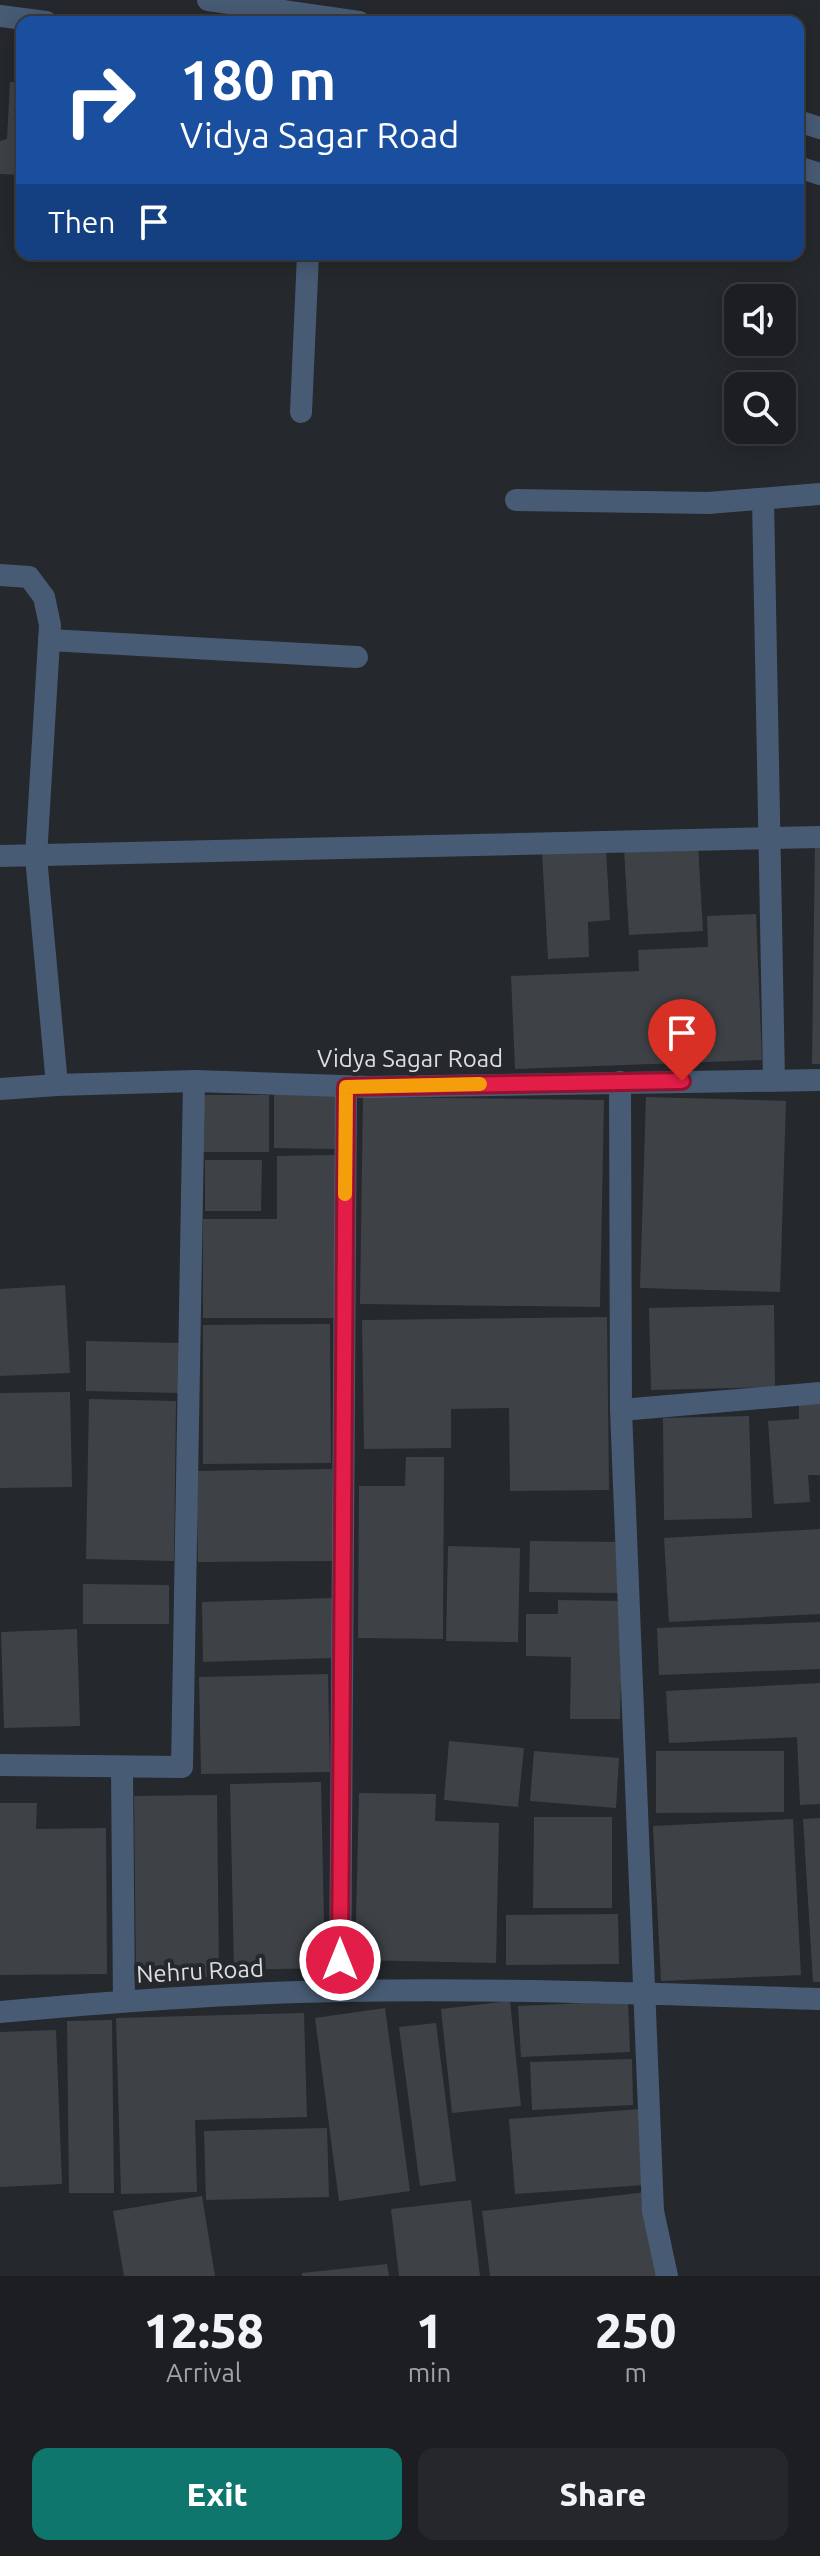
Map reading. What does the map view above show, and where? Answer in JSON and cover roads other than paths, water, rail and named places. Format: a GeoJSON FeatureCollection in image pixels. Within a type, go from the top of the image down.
{"type":"FeatureCollection","features":[{"type":"Feature","properties":{"kind":"street"},"geometry":{"type":"LineString","coordinates":[[208,0],[317,13]]}},
{"type":"Feature","properties":{"kind":"street"},"geometry":{"type":"LineString","coordinates":[[301,412],[308,260]]}},
{"type":"Feature","properties":{"kind":"street"},"geometry":{"type":"LineString","coordinates":[[516,500],[708,503],[820,494]]}},
{"type":"Feature","properties":{"kind":"street"},"geometry":{"type":"LineString","coordinates":[[763,499],[774,1080]]}},
{"type":"Feature","properties":{"kind":"street"},"geometry":{"type":"LineString","coordinates":[[0,575],[29,577],[44,597],[50,625],[36,857],[57,1085]]}},
{"type":"Feature","properties":{"kind":"street"},"geometry":{"type":"LineString","coordinates":[[49,640],[357,657]]}},
{"type":"Feature","properties":{"kind":"street"},"geometry":{"type":"LineString","coordinates":[[0,856],[820,837]]}},
{"type":"Feature","properties":{"kind":"street","name":"Vidya Sagar Road"},"geometry":{"type":"LineString","coordinates":[[0,1089],[194,1081],[346,1087],[820,1080]]}},
{"type":"Feature","properties":{"kind":"street"},"geometry":{"type":"LineString","coordinates":[[0,1765],[182,1767],[194,1081]]}},
{"type":"Feature","properties":{"kind":"street"},"geometry":{"type":"LineString","coordinates":[[620,1082],[621,1410],[643,1994],[653,2211],[667,2276]]}},
{"type":"Feature","properties":{"kind":"street"},"geometry":{"type":"LineString","coordinates":[[340,1991],[346,1087]]}},
{"type":"Feature","properties":{"kind":"street"},"geometry":{"type":"LineString","coordinates":[[621,1410],[820,1393]]}},
{"type":"Feature","properties":{"kind":"street"},"geometry":{"type":"LineString","coordinates":[[122,1768],[124,2001]]}},
{"type":"Feature","properties":{"kind":"street","name":"Nehru Road"},"geometry":{"type":"LineString","coordinates":[[0,2012],[124,2001],[340,1991],[820,1999]]}}]}
